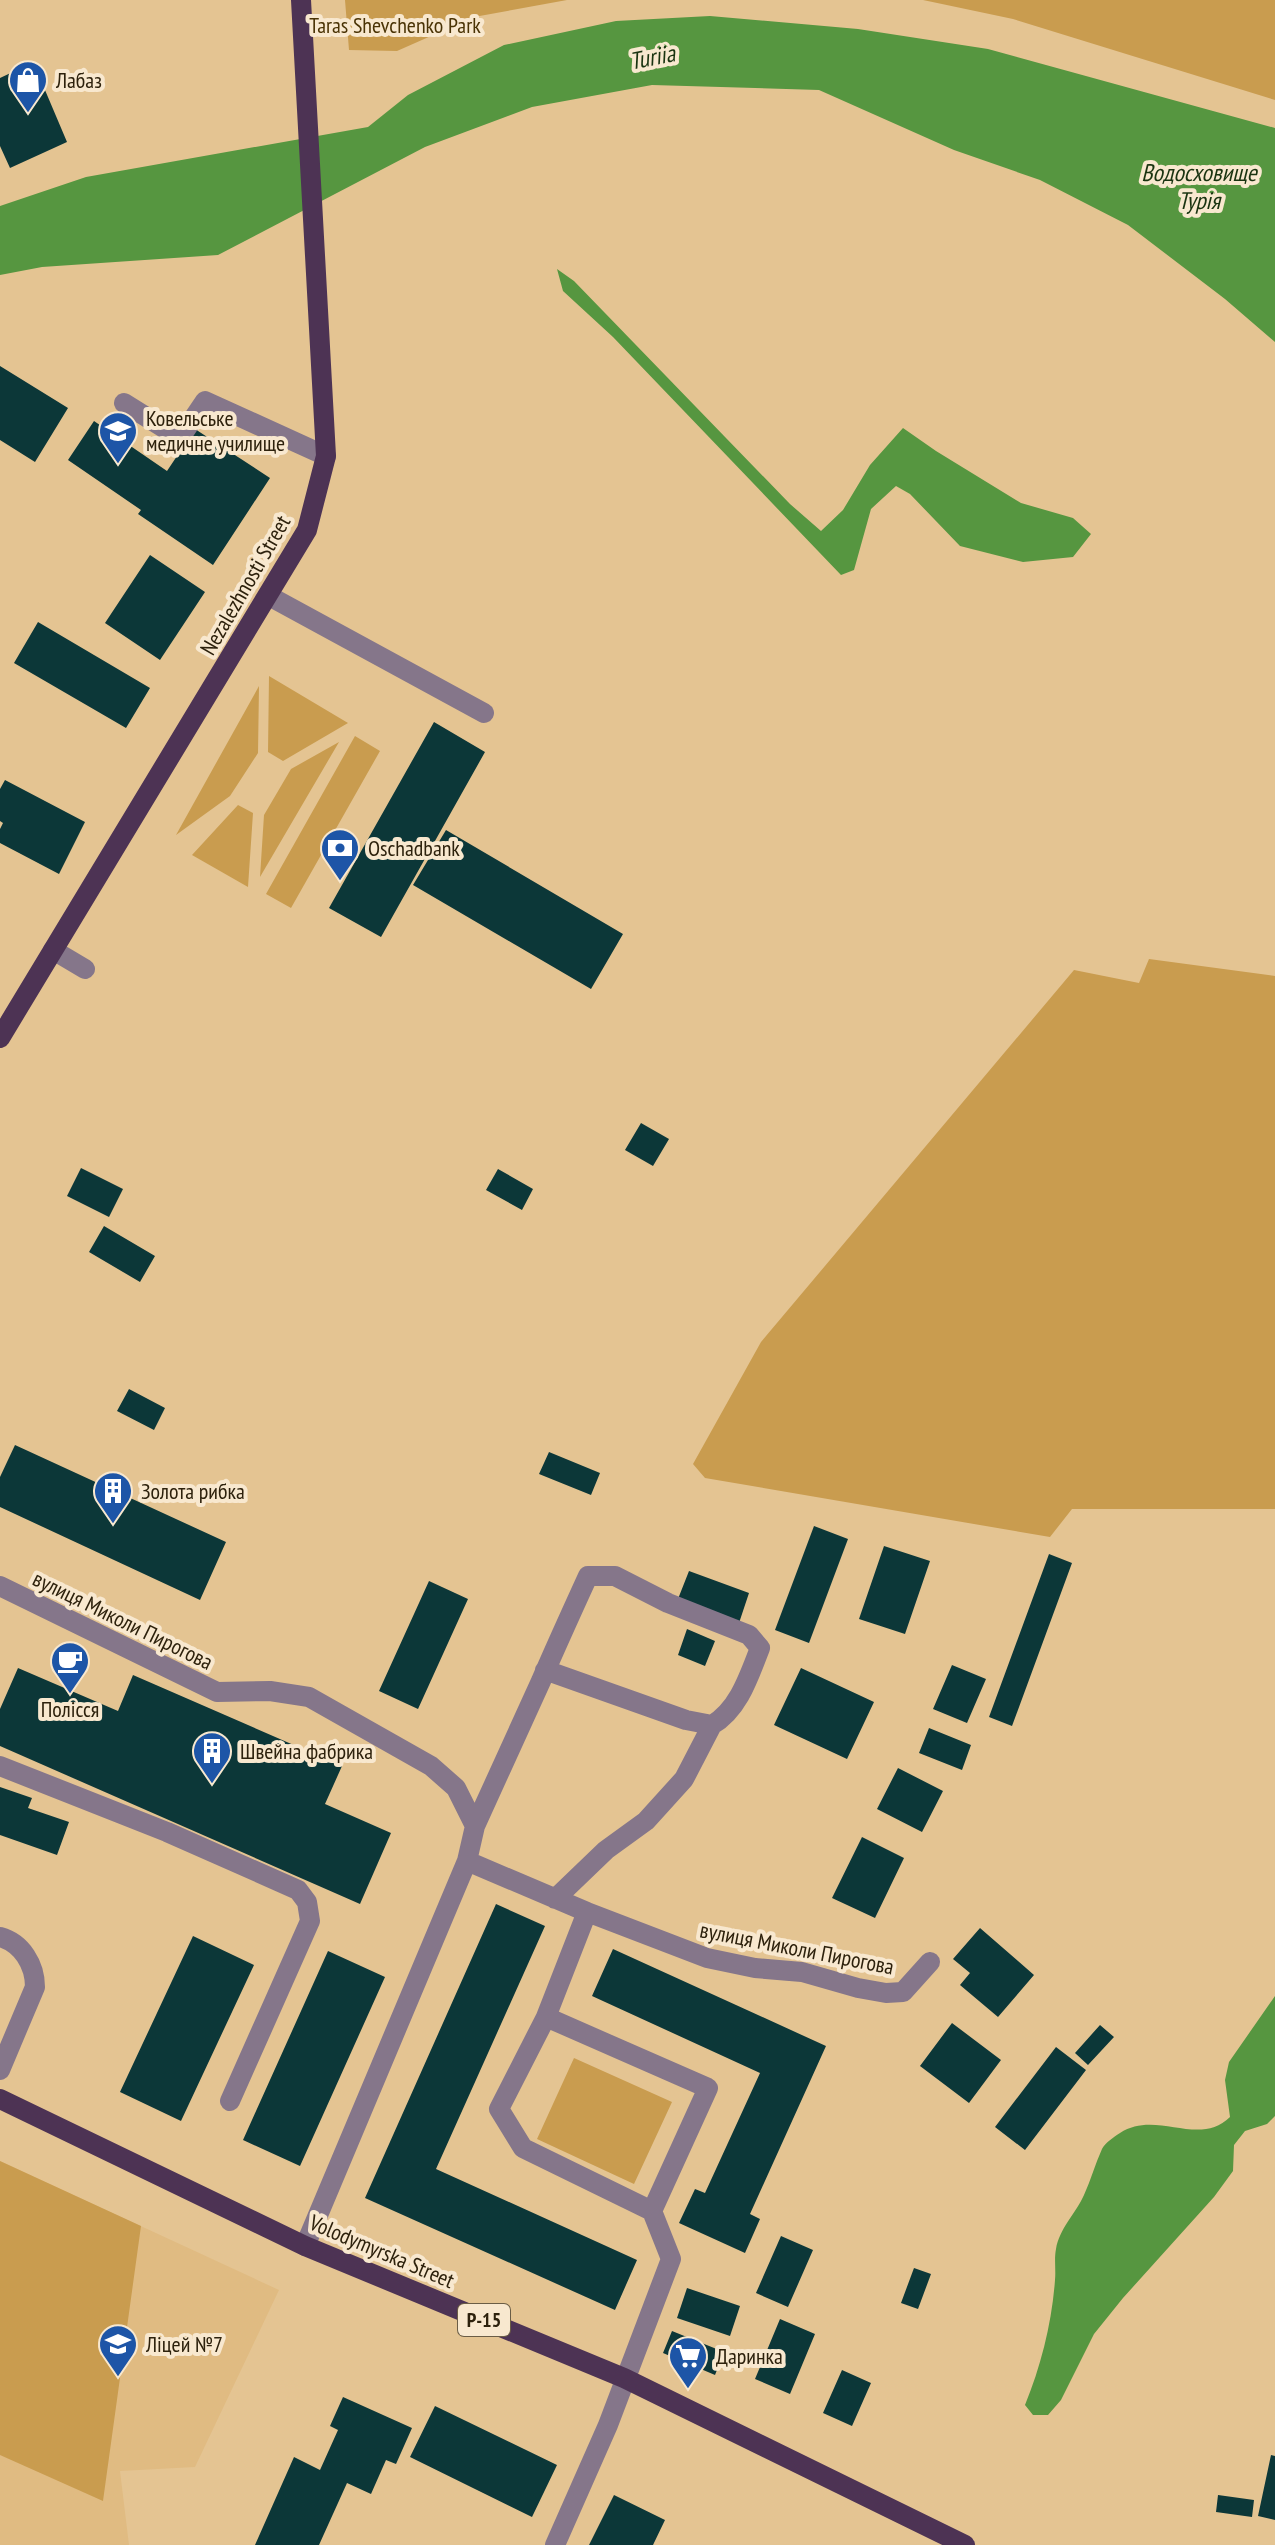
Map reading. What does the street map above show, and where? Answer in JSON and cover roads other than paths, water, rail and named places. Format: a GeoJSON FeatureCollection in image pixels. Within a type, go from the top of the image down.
{"type":"FeatureCollection","features":[{"type":"Feature","properties":{"kind":"main road","name":"Nezalezhnosti Street"},"geometry":{"type":"LineString","coordinates":[[0,1038],[307,530],[326,456],[301,0]]}},
{"type":"Feature","properties":{"kind":"main road","name":"Volodymyrska Street"},"geometry":{"type":"LineString","coordinates":[[0,2099],[305,2246],[624,2378],[965,2545]]}},
{"type":"Feature","properties":{"kind":"street"},"geometry":{"type":"LineString","coordinates":[[124,403],[180,438],[205,401],[326,456]]}},
{"type":"Feature","properties":{"kind":"street"},"geometry":{"type":"LineString","coordinates":[[269,596],[484,713]]}},
{"type":"Feature","properties":{"kind":"street"},"geometry":{"type":"LineString","coordinates":[[53,950],[85,969]]}},
{"type":"Feature","properties":{"kind":"street"},"geometry":{"type":"LineString","coordinates":[[305,2246],[467,1861],[475,1826],[588,1576],[615,1576],[668,1603],[749,1635],[760,1648],[748,1679],[727,1716],[712,1725],[684,1779],[646,1821],[606,1850],[555,1899]]}},
{"type":"Feature","properties":{"kind":"street","name":"вулиця Миколи Пирогова"},"geometry":{"type":"LineString","coordinates":[[0,1586],[217,1692],[270,1691],[309,1697],[431,1766],[456,1788],[475,1826]]}},
{"type":"Feature","properties":{"kind":"street"},"geometry":{"type":"LineString","coordinates":[[545,1670],[686,1720],[712,1725]]}},
{"type":"Feature","properties":{"kind":"street"},"geometry":{"type":"LineString","coordinates":[[0,1766],[182,1838],[298,1890],[307,1902],[310,1921],[230,2101]]}},
{"type":"Feature","properties":{"kind":"street","name":"вулиця Миколи Пирогова"},"geometry":{"type":"LineString","coordinates":[[467,1861],[707,1958],[755,1968],[802,1972],[886,1993],[903,1992],[930,1962]]}},
{"type":"Feature","properties":{"kind":"street"},"geometry":{"type":"LineString","coordinates":[[555,2545],[608,2425],[671,2259],[652,2211],[523,2148],[499,2109],[546,2017],[587,1912]]}},
{"type":"Feature","properties":{"kind":"street"},"geometry":{"type":"LineString","coordinates":[[0,1937],[11,1940],[28,1958],[35,1972],[35,1987],[0,2070]]}},
{"type":"Feature","properties":{"kind":"street"},"geometry":{"type":"LineString","coordinates":[[546,2017],[708,2088],[652,2211]]}},
{"type":"Feature","properties":{"kind":"water","name":"Водосховище Турія"},"geometry":{"type":"Polygon","coordinates":[[[710,16],[858,29],[988,49],[1275,128],[1275,342],[1225,299],[1128,225],[1040,180],[954,150],[819,90],[652,85],[532,107],[425,147],[218,255],[42,267],[0,275],[0,206],[86,177],[368,127],[408,95],[504,45],[616,21],[710,16]]]}},
{"type":"Feature","properties":{"kind":"water"},"geometry":{"type":"Polygon","coordinates":[[[557,269],[574,281],[790,504],[821,531],[843,510],[870,465],[903,428],[1021,503],[1073,518],[1091,534],[1073,557],[1023,562],[960,546],[910,494],[896,486],[871,509],[854,570],[841,575],[613,337],[563,291],[557,269]]]}},
{"type":"Feature","properties":{"kind":"water"},"geometry":{"type":"Polygon","coordinates":[[[1275,1996],[1275,2116],[1267,2124],[1245,2131],[1234,2145],[1233,2171],[1214,2197],[1094,2334],[1061,2400],[1048,2415],[1033,2415],[1025,2405],[1048,2328],[1054,2296],[1055,2253],[1064,2228],[1084,2195],[1102,2149],[1115,2136],[1134,2127],[1205,2129],[1218,2126],[1230,2117],[1225,2080],[1229,2062],[1275,1996]]]}},
{"type":"Feature","properties":{"kind":"place","name":"Лабаз"},"geometry":{"type":"Point","coordinates":[28,114]}},
{"type":"Feature","properties":{"kind":"place","name":"Ковельське медичне училище"},"geometry":{"type":"Point","coordinates":[118,465]}},
{"type":"Feature","properties":{"kind":"place","name":"Oschadbank"},"geometry":{"type":"Point","coordinates":[340,882]}},
{"type":"Feature","properties":{"kind":"place","name":"Золота рибка"},"geometry":{"type":"Point","coordinates":[113,1525]}},
{"type":"Feature","properties":{"kind":"place","name":"Полісся"},"geometry":{"type":"Point","coordinates":[70,1695]}},
{"type":"Feature","properties":{"kind":"place","name":"Швейна фабрика"},"geometry":{"type":"Point","coordinates":[212,1785]}},
{"type":"Feature","properties":{"kind":"place","name":"Ліцей №7"},"geometry":{"type":"Point","coordinates":[118,2378]}},
{"type":"Feature","properties":{"kind":"place","name":"Даринка"},"geometry":{"type":"Point","coordinates":[688,2390]}},
{"type":"Feature","properties":{"kind":"park label","name":"Taras Shevchenko Park"},"geometry":{"type":"Point","coordinates":[395,25]}},
{"type":"Feature","properties":{"kind":"water label","name":"Turiia"},"geometry":{"type":"Point","coordinates":[652,57]}}]}
